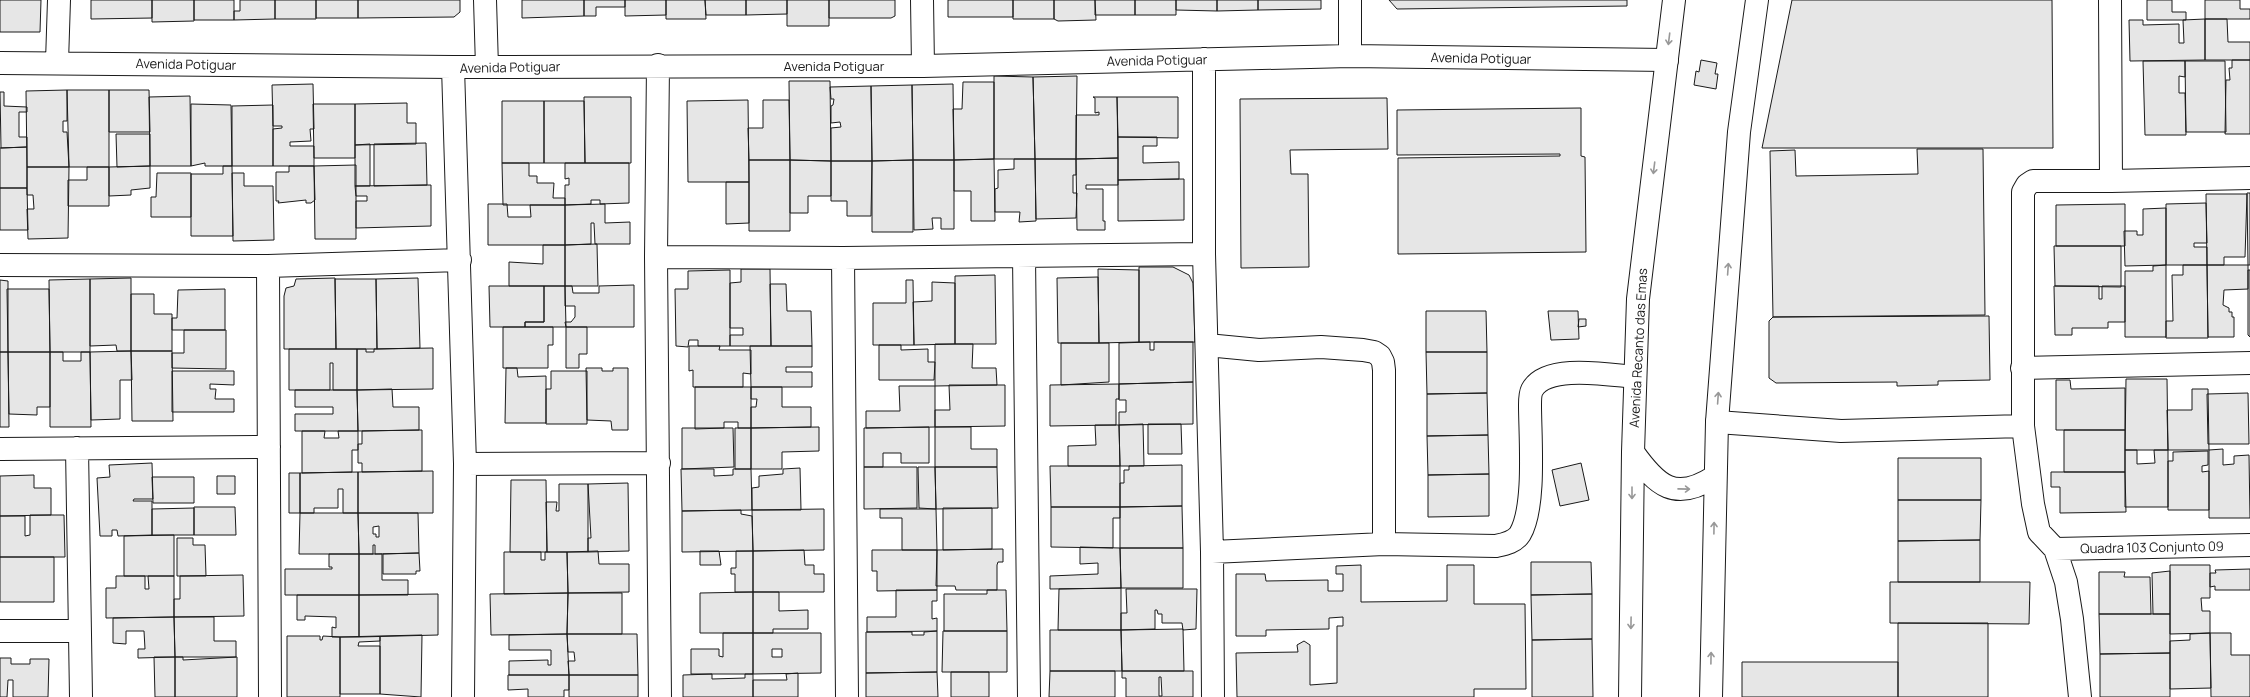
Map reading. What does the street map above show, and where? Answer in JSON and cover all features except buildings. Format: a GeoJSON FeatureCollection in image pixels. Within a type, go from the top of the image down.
{"type":"FeatureCollection","features":[{"type":"Feature","properties":{"kind":"street"},"geometry":{"type":"LineString","coordinates":[[57,62],[59,0]]}},
{"type":"Feature","properties":{"kind":"street"},"geometry":{"type":"LineString","coordinates":[[486,0],[487,67]]}},
{"type":"Feature","properties":{"kind":"street"},"geometry":{"type":"LineString","coordinates":[[922,0],[923,66]]}},
{"type":"Feature","properties":{"kind":"street"},"geometry":{"type":"LineString","coordinates":[[1350,0],[1350,56]]}},
{"type":"Feature","properties":{"kind":"street","name":"Avenida Recanto das Emas"},"geometry":{"type":"LineString","coordinates":[[1630,697],[1634,377],[1638,299],[1674,0]]}},
{"type":"Feature","properties":{"kind":"street"},"geometry":{"type":"LineString","coordinates":[[1711,697],[1716,422],[1739,132],[1757,0]]}},
{"type":"Feature","properties":{"kind":"street"},"geometry":{"type":"LineString","coordinates":[[2110,0],[2111,181]]}},
{"type":"Feature","properties":{"kind":"street","name":"Avenida Potiguar"},"geometry":{"type":"LineString","coordinates":[[0,63],[57,62],[487,67],[658,65],[923,66],[1350,56],[1667,60]]}},
{"type":"Feature","properties":{"kind":"street"},"geometry":{"type":"LineString","coordinates":[[1204,59],[1204,254],[1212,552],[1213,697]]}},
{"type":"Feature","properties":{"kind":"street"},"geometry":{"type":"LineString","coordinates":[[658,65],[656,257],[660,697]]}},
{"type":"Feature","properties":{"kind":"street"},"geometry":{"type":"LineString","coordinates":[[453,67],[465,464],[463,697]]}},
{"type":"Feature","properties":{"kind":"street"},"geometry":{"type":"LineString","coordinates":[[2080,697],[2077,689],[2072,619],[2066,582],[2054,548],[2039,532],[2033,504],[2023,426],[2023,192],[2027,185],[2033,181],[2250,178]]}},
{"type":"Feature","properties":{"kind":"street"},"geometry":{"type":"LineString","coordinates":[[656,257],[843,258],[1204,254]]}},
{"type":"Feature","properties":{"kind":"street"},"geometry":{"type":"LineString","coordinates":[[1024,256],[1029,697]]}},
{"type":"Feature","properties":{"kind":"street"},"geometry":{"type":"LineString","coordinates":[[843,258],[847,697]]}},
{"type":"Feature","properties":{"kind":"street"},"geometry":{"type":"LineString","coordinates":[[0,265],[268,266],[460,260]]}},
{"type":"Feature","properties":{"kind":"street"},"geometry":{"type":"LineString","coordinates":[[268,266],[270,697]]}},
{"type":"Feature","properties":{"kind":"street"},"geometry":{"type":"LineString","coordinates":[[1207,345],[1259,350],[1321,347],[1362,350],[1374,352],[1380,356],[1383,362],[1384,370],[1384,544]]}},
{"type":"Feature","properties":{"kind":"street"},"geometry":{"type":"LineString","coordinates":[[2022,368],[2250,363]]}},
{"type":"Feature","properties":{"kind":"street"},"geometry":{"type":"LineString","coordinates":[[1212,552],[1384,544],[1496,546],[1510,542],[1520,534],[1528,510],[1532,391],[1539,381],[1551,375],[1574,373],[1634,377]]}},
{"type":"Feature","properties":{"kind":"street"},"geometry":{"type":"LineString","coordinates":[[1716,422],[1841,430],[2023,426]]}},
{"type":"Feature","properties":{"kind":"street"},"geometry":{"type":"LineString","coordinates":[[0,449],[269,447]]}},
{"type":"Feature","properties":{"kind":"street"},"geometry":{"type":"LineString","coordinates":[[77,448],[81,697]]}},
{"type":"Feature","properties":{"kind":"street"},"geometry":{"type":"LineString","coordinates":[[1633,452],[1655,479],[1673,488],[1686,490],[1692,489],[1714,477]]}},
{"type":"Feature","properties":{"kind":"street"},"geometry":{"type":"LineString","coordinates":[[465,464],[659,463]]}},
{"type":"Feature","properties":{"kind":"street","name":"Quadra 103 Conjunto 09"},"geometry":{"type":"LineString","coordinates":[[2054,548],[2250,545]]}},
{"type":"Feature","properties":{"kind":"street"},"geometry":{"type":"LineString","coordinates":[[0,631],[79,631]]}}]}
